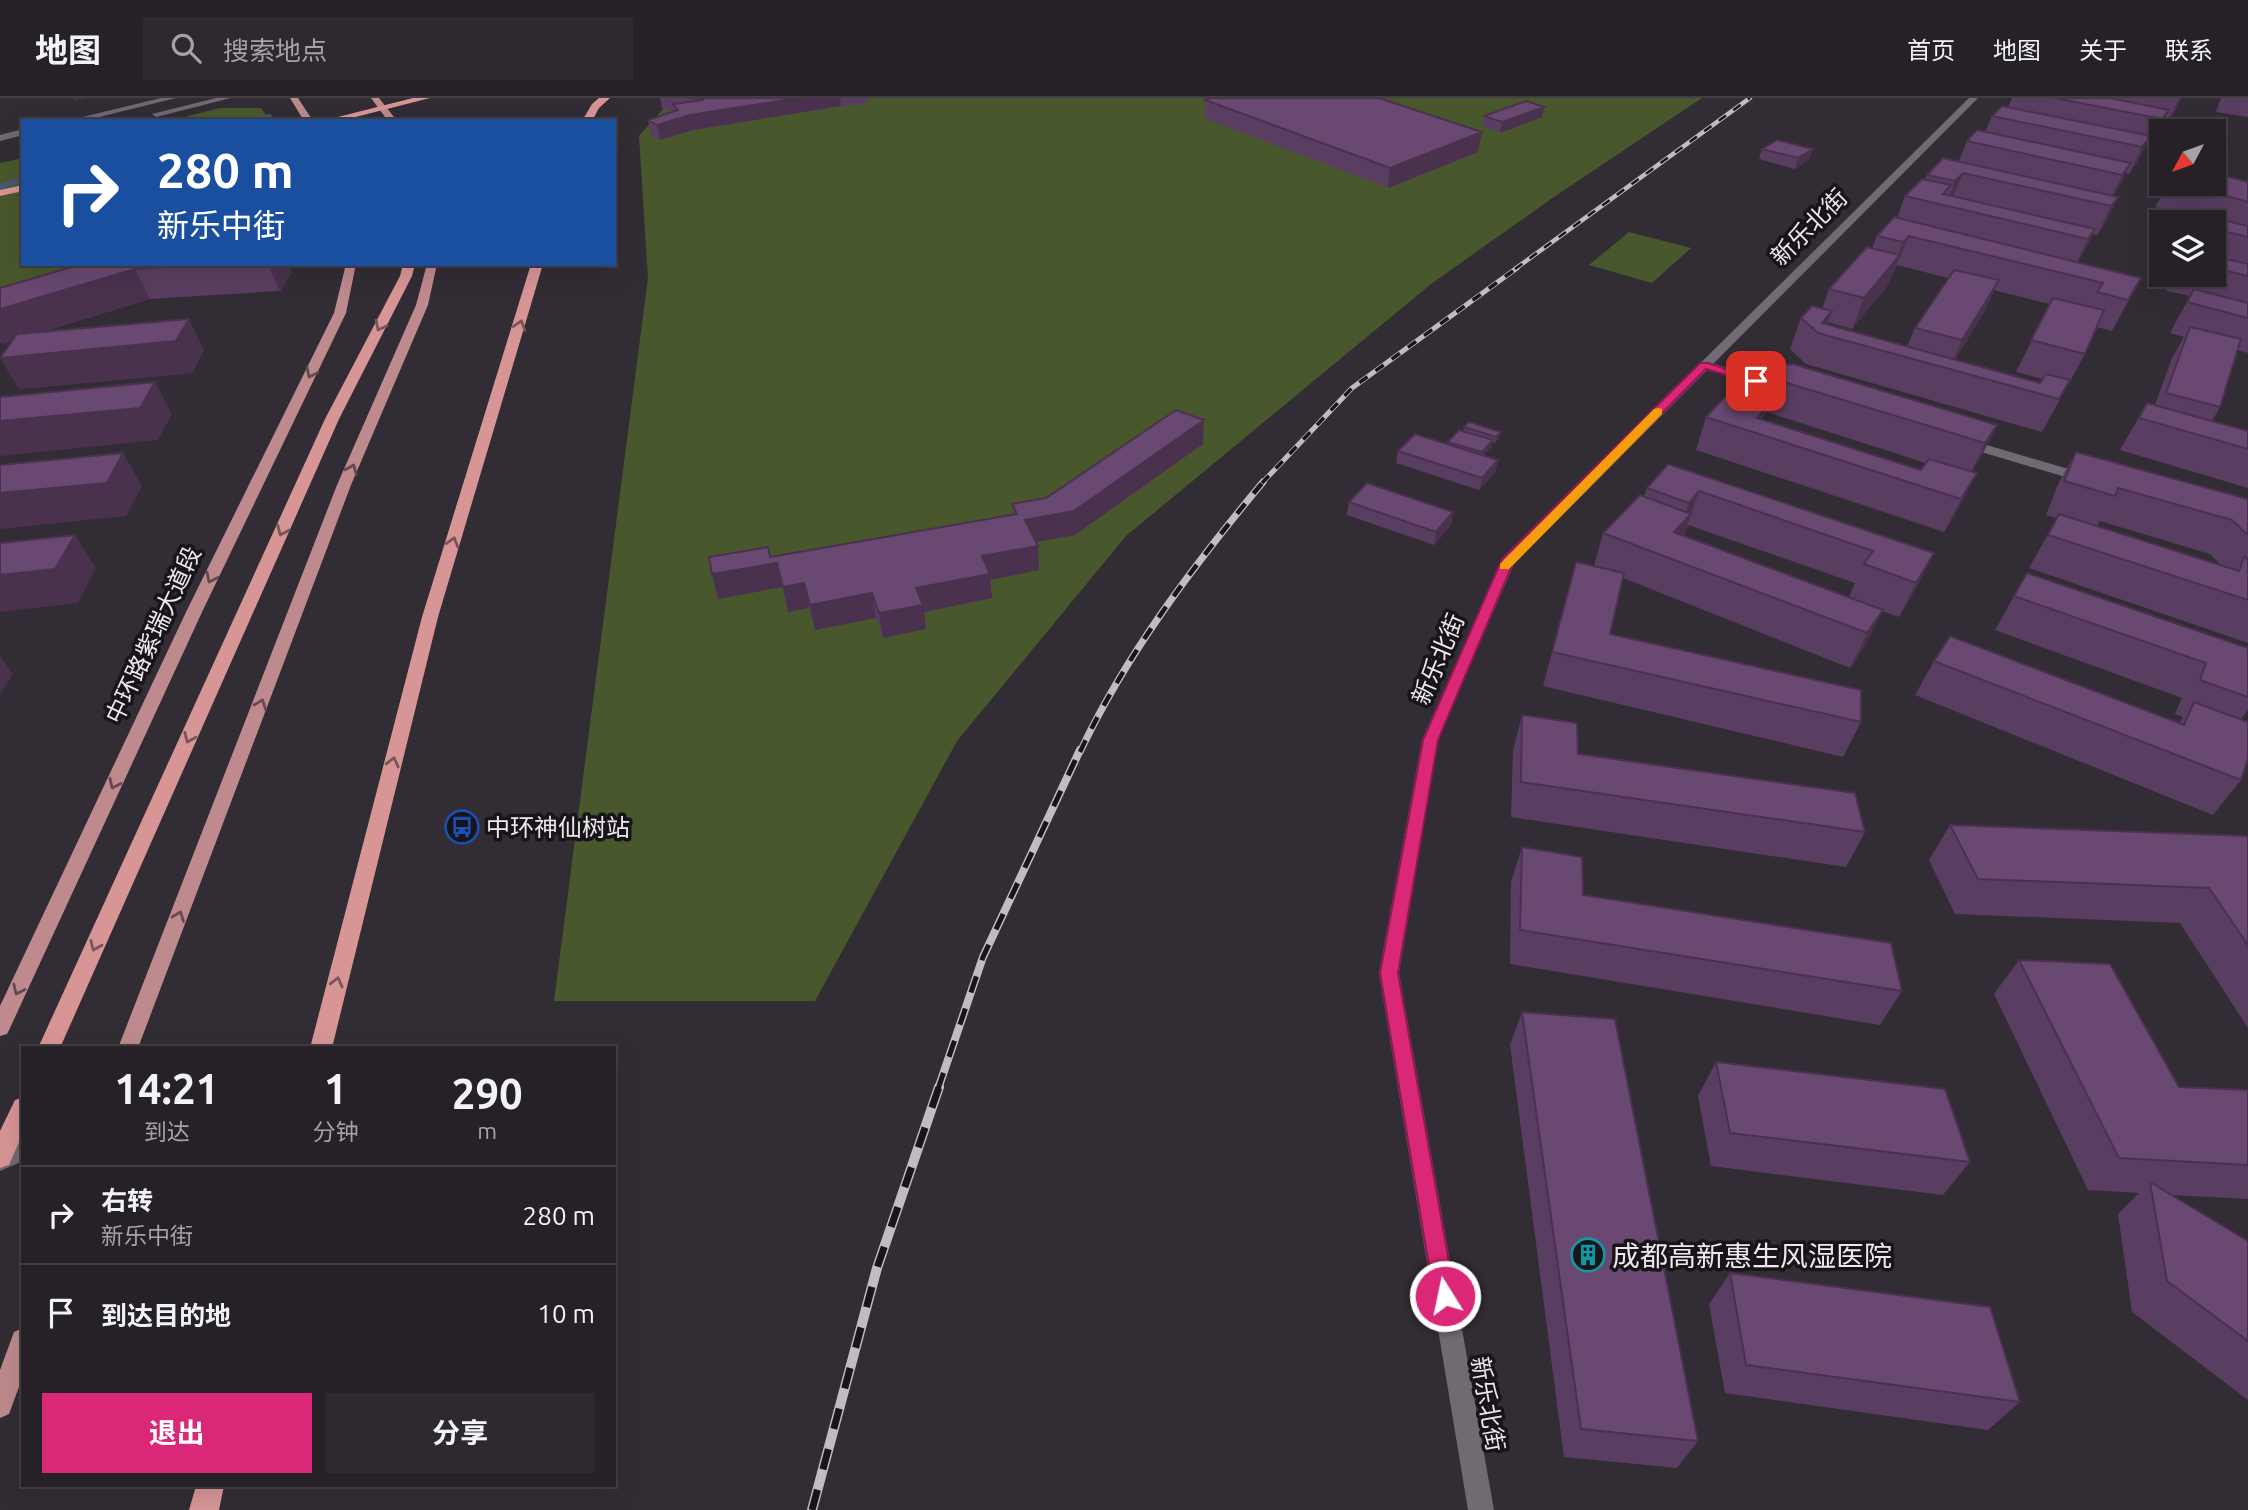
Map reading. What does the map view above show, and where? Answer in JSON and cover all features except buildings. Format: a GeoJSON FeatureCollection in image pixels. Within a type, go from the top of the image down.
{"type":"FeatureCollection","features":[{"type":"Feature","properties":{"kind":"highway"},"geometry":{"type":"LineString","coordinates":[[356,119],[352,110],[358,98]]}},
{"type":"Feature","properties":{"kind":"highway"},"geometry":{"type":"LineString","coordinates":[[336,119],[425,98]]}},
{"type":"Feature","properties":{"kind":"highway"},"geometry":{"type":"LineString","coordinates":[[588,119],[595,106],[604,98]]}},
{"type":"Feature","properties":{"kind":"highway"},"geometry":{"type":"LineString","coordinates":[[0,193],[21,188]]}},
{"type":"Feature","properties":{"kind":"highway"},"geometry":{"type":"LineString","coordinates":[[50,1046],[332,419],[406,276],[408,266]]}},
{"type":"Feature","properties":{"kind":"highway"},"geometry":{"type":"LineString","coordinates":[[322,1046],[430,617],[536,266]]}},
{"type":"Feature","properties":{"kind":"highway"},"geometry":{"type":"LineString","coordinates":[[0,1159],[21,1112]]}},
{"type":"Feature","properties":{"kind":"highway"},"geometry":{"type":"LineString","coordinates":[[204,1510],[210,1487]]}},
{"type":"Feature","properties":{"kind":"main road"},"geometry":{"type":"LineString","coordinates":[[294,98],[308,119]]}},
{"type":"Feature","properties":{"kind":"main road"},"geometry":{"type":"LineString","coordinates":[[375,98],[391,119]]}},
{"type":"Feature","properties":{"kind":"main road","name":"中环路紫瑞大道段"},"geometry":{"type":"LineString","coordinates":[[0,1028],[195,610],[340,313],[351,266]]}},
{"type":"Feature","properties":{"kind":"main road"},"geometry":{"type":"LineString","coordinates":[[129,1046],[344,485],[422,305],[432,266]]}},
{"type":"Feature","properties":{"kind":"main road"},"geometry":{"type":"LineString","coordinates":[[0,1405],[21,1346]]}},
{"type":"Feature","properties":{"kind":"street"},"geometry":{"type":"LineString","coordinates":[[79,119],[172,98]]}},
{"type":"Feature","properties":{"kind":"street"},"geometry":{"type":"LineString","coordinates":[[151,115],[226,98]]}},
{"type":"Feature","properties":{"kind":"street","name":"新乐北街"},"geometry":{"type":"LineString","coordinates":[[1481,1510],[1389,973],[1430,740],[1507,562],[1974,98]]}},
{"type":"Feature","properties":{"kind":"street"},"geometry":{"type":"LineString","coordinates":[[0,138],[21,133]]}},
{"type":"Feature","properties":{"kind":"street"},"geometry":{"type":"LineString","coordinates":[[0,149],[11,146]]}},
{"type":"Feature","properties":{"kind":"street"},"geometry":{"type":"LineString","coordinates":[[1704,365],[1769,384]]}},
{"type":"Feature","properties":{"kind":"street"},"geometry":{"type":"LineString","coordinates":[[1950,438],[2096,482]]}},
{"type":"Feature","properties":{"kind":"street"},"geometry":{"type":"LineString","coordinates":[[0,1159],[21,1152]]}},
{"type":"Feature","properties":{"kind":"green space"},"geometry":{"type":"Polygon","coordinates":[[[673,98],[1702,98],[1551,199],[1431,284],[1126,536],[957,741],[815,1001],[554,1001],[648,278],[639,136],[673,98]]]}},
{"type":"Feature","properties":{"kind":"green space"},"geometry":{"type":"Polygon","coordinates":[[[220,108],[261,108],[269,119],[176,119],[220,108]]]}},
{"type":"Feature","properties":{"kind":"green space"},"geometry":{"type":"Polygon","coordinates":[[[21,158],[21,266],[158,266],[0,309],[0,163],[21,158]]]}},
{"type":"Feature","properties":{"kind":"green space"},"geometry":{"type":"Polygon","coordinates":[[[1629,232],[1691,248],[1652,283],[1589,265],[1629,232]]]}},
{"type":"Feature","properties":{"kind":"waterway"},"geometry":{"type":"LineString","coordinates":[[263,119],[269,117]]}},
{"type":"Feature","properties":{"kind":"waterway"},"geometry":{"type":"LineString","coordinates":[[0,187],[21,180]]}},
{"type":"Feature","properties":{"kind":"railway"},"geometry":{"type":"LineString","coordinates":[[1515,269],[1750,98]]}},
{"type":"Feature","properties":{"kind":"railway"},"geometry":{"type":"LineString","coordinates":[[1262,483],[1352,388],[1517,268]]}},
{"type":"Feature","properties":{"kind":"railway"},"geometry":{"type":"LineString","coordinates":[[1080,752],[1118,680],[1163,611],[1263,482]]}},
{"type":"Feature","properties":{"kind":"railway"},"geometry":{"type":"LineString","coordinates":[[938,1089],[983,957],[1080,750]]}},
{"type":"Feature","properties":{"kind":"railway"},"geometry":{"type":"LineString","coordinates":[[812,1510],[877,1268],[939,1087]]}},
{"type":"Feature","properties":{"kind":"slow traffic"},"geometry":{"type":"LineString","coordinates":[[1505,566],[1658,411]]}},
{"type":"Feature","properties":{"kind":"place","name":"中环神仙树站"},"geometry":{"type":"Point","coordinates":[462,827]}},
{"type":"Feature","properties":{"kind":"place","name":"成都高新惠生风湿医院"},"geometry":{"type":"Point","coordinates":[1588,1255]}},
{"type":"Feature","properties":{"kind":"route"},"geometry":{"type":"LineString","coordinates":[[1445,1296],[1389,973],[1430,740],[1507,562],[1704,365],[1756,381]]}}]}
